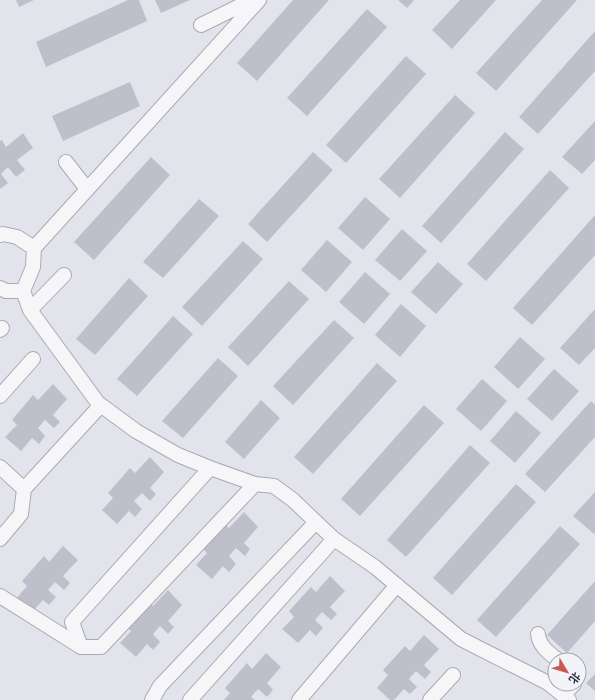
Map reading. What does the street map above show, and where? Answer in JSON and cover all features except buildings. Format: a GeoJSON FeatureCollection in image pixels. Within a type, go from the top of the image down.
{"type":"FeatureCollection","features":[{"type":"Feature","properties":{"kind":"street"},"geometry":{"type":"LineString","coordinates":[[201,26],[252,0]]}},
{"type":"Feature","properties":{"kind":"street"},"geometry":{"type":"LineString","coordinates":[[259,0],[34,248],[34,267],[23,291],[30,310],[101,405],[136,431],[178,455],[210,468],[255,484],[274,486],[293,500],[334,539],[375,567],[461,639],[548,683],[566,698]]}},
{"type":"Feature","properties":{"kind":"street"},"geometry":{"type":"LineString","coordinates":[[66,162],[87,189]]}},
{"type":"Feature","properties":{"kind":"street"},"geometry":{"type":"LineString","coordinates":[[0,236],[3,234],[17,237],[34,248]]}},
{"type":"Feature","properties":{"kind":"street"},"geometry":{"type":"LineString","coordinates":[[30,310],[64,275]]}},
{"type":"Feature","properties":{"kind":"street"},"geometry":{"type":"LineString","coordinates":[[0,288],[6,291],[23,291]]}},
{"type":"Feature","properties":{"kind":"street"},"geometry":{"type":"LineString","coordinates":[[0,396],[33,359]]}},
{"type":"Feature","properties":{"kind":"street"},"geometry":{"type":"LineString","coordinates":[[0,539],[21,514],[24,489],[101,405]]}},
{"type":"Feature","properties":{"kind":"street"},"geometry":{"type":"LineString","coordinates":[[0,467],[24,489]]}},
{"type":"Feature","properties":{"kind":"street"},"geometry":{"type":"LineString","coordinates":[[81,647],[72,622],[210,468]]}},
{"type":"Feature","properties":{"kind":"street"},"geometry":{"type":"LineString","coordinates":[[0,596],[81,647],[101,647],[255,484]]}},
{"type":"Feature","properties":{"kind":"street"},"geometry":{"type":"LineString","coordinates":[[152,700],[160,686],[316,522]]}},
{"type":"Feature","properties":{"kind":"street"},"geometry":{"type":"LineString","coordinates":[[190,700],[334,539]]}},
{"type":"Feature","properties":{"kind":"street"},"geometry":{"type":"LineString","coordinates":[[299,700],[397,585]]}},
{"type":"Feature","properties":{"kind":"street"},"geometry":{"type":"LineString","coordinates":[[538,634],[539,641],[550,652]]}},
{"type":"Feature","properties":{"kind":"street"},"geometry":{"type":"LineString","coordinates":[[430,700],[453,675]]}}]}
